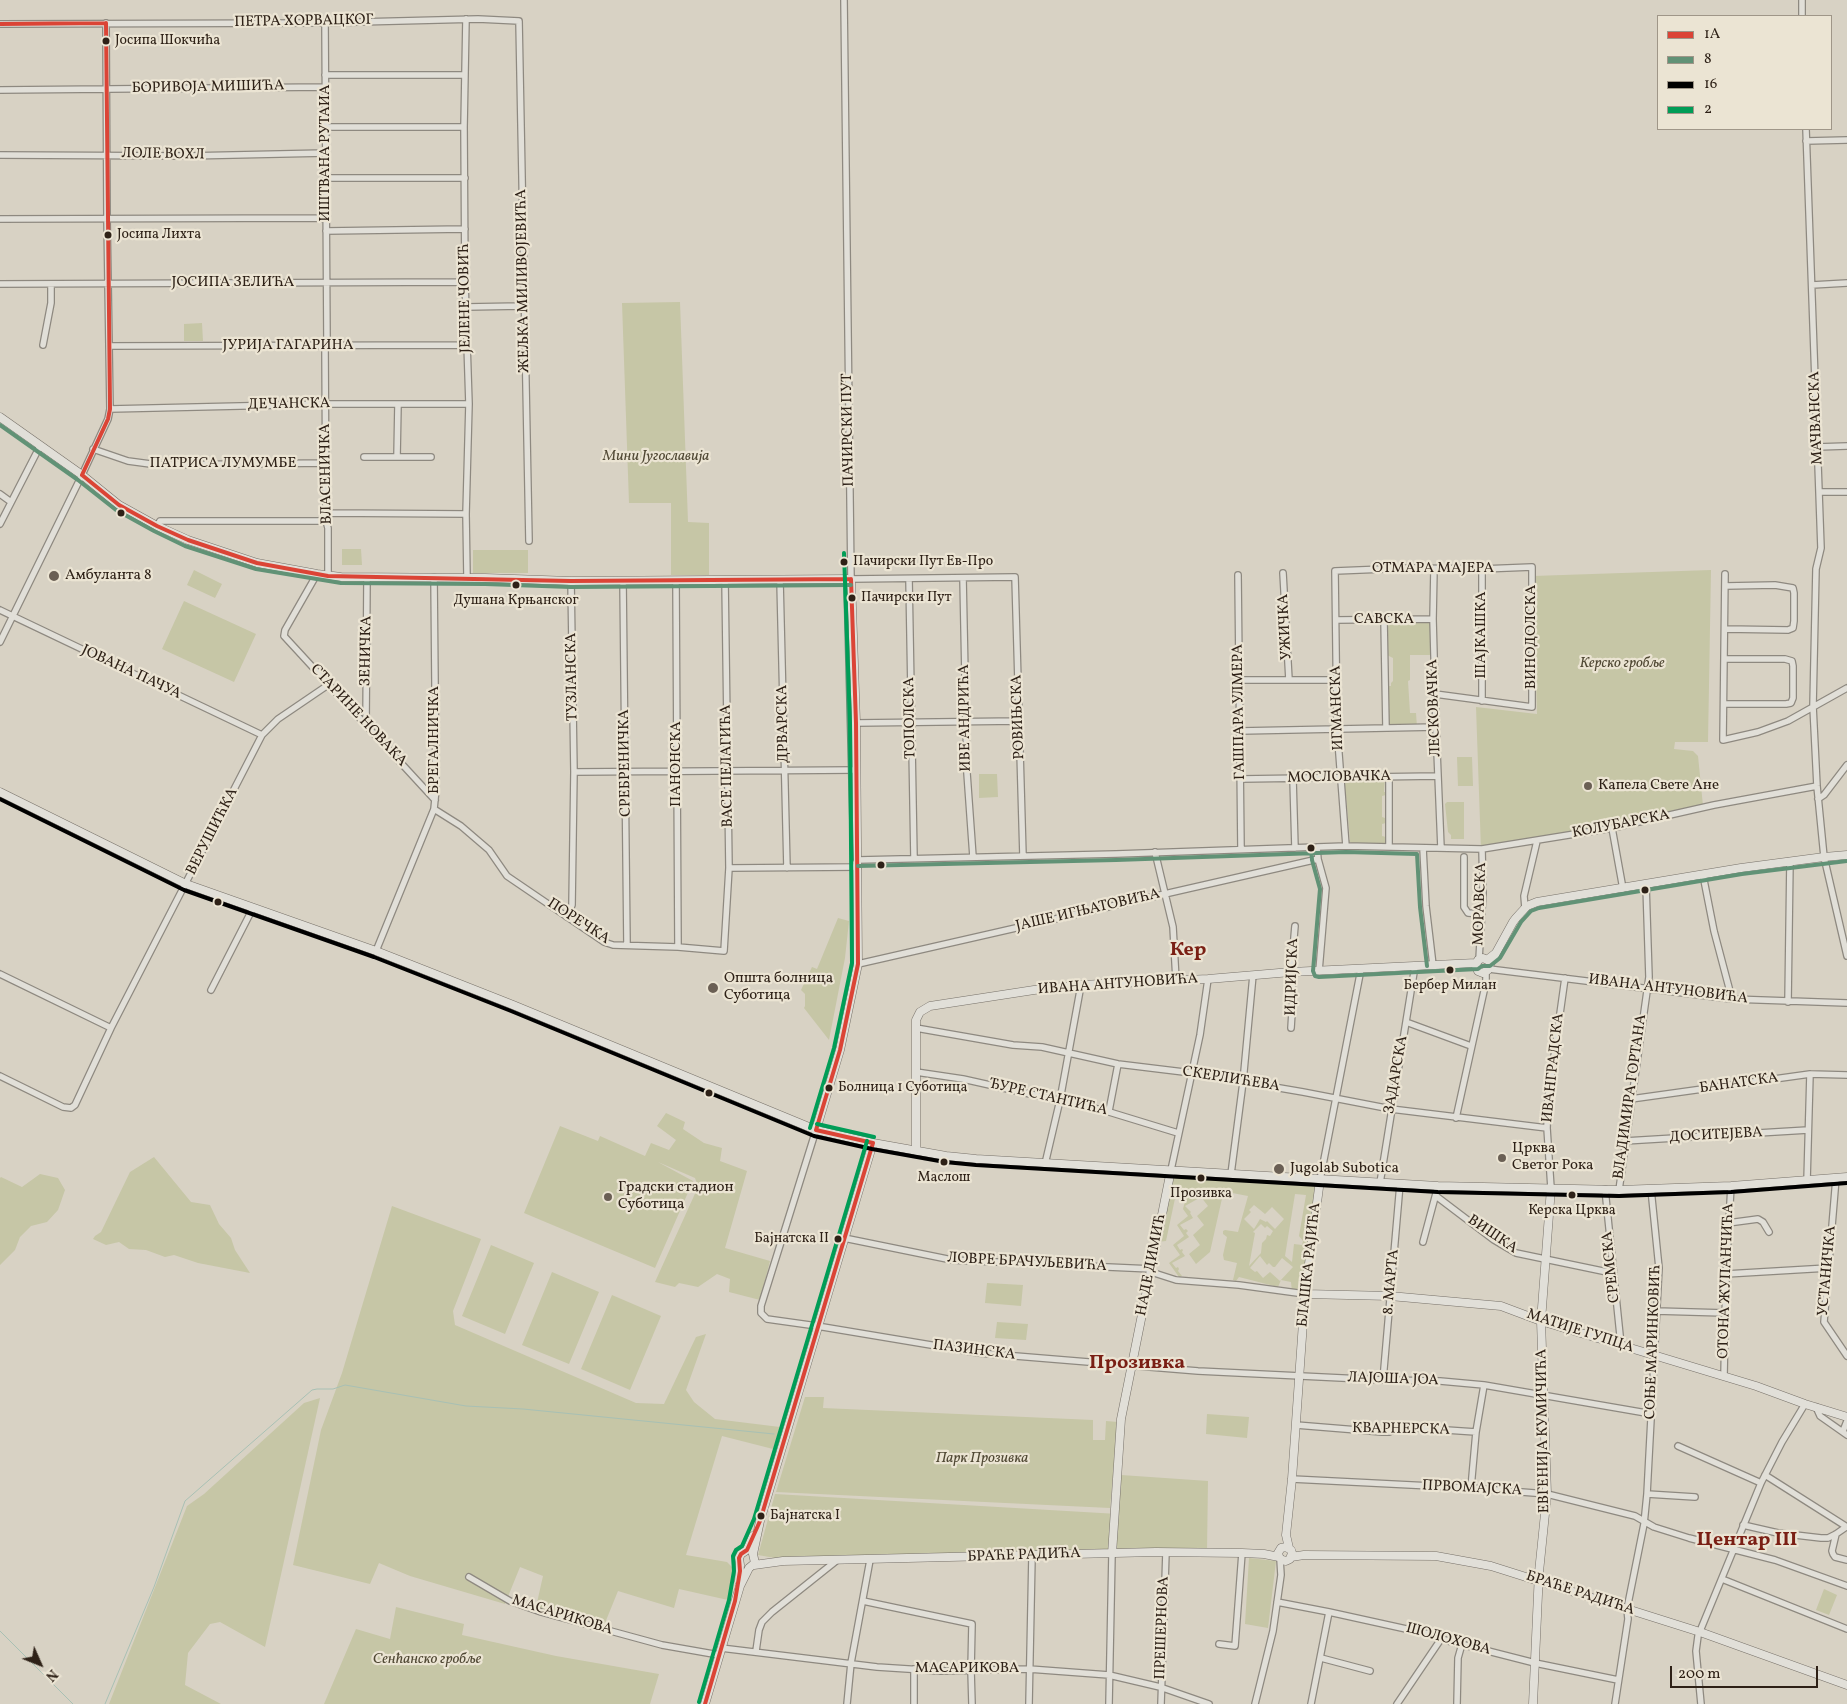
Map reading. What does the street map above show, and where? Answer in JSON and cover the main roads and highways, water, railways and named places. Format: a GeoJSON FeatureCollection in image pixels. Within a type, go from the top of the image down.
{"type":"FeatureCollection","features":[{"type":"Feature","properties":{"kind":"waterway"},"geometry":{"type":"LineString","coordinates":[[105,1704],[154,1587],[185,1501],[312,1390],[333,1389],[345,1385],[466,1406],[523,1409],[774,1434]]}},
{"type":"Feature","properties":{"kind":"waterway"},"geometry":{"type":"LineString","coordinates":[[0,1631],[73,1704]]}},
{"type":"Feature","properties":{"kind":"place","name":"Јосипа Шокчића"},"geometry":{"type":"Point","coordinates":[106,41]}},
{"type":"Feature","properties":{"kind":"place","name":"Јосипа Лихта"},"geometry":{"type":"Point","coordinates":[108,235]}},
{"type":"Feature","properties":{"kind":"place","name":"Пачирски Пут Ев-Про"},"geometry":{"type":"Point","coordinates":[844,562]}},
{"type":"Feature","properties":{"kind":"place","name":"Амбуланта 8"},"geometry":{"type":"Point","coordinates":[54,576]}},
{"type":"Feature","properties":{"kind":"place","name":"Душана Крњанског"},"geometry":{"type":"Point","coordinates":[516,585]}},
{"type":"Feature","properties":{"kind":"place","name":"Пачирски Пут"},"geometry":{"type":"Point","coordinates":[852,598]}},
{"type":"Feature","properties":{"kind":"place","name":"Капела Свете Ане"},"geometry":{"type":"Point","coordinates":[1588,786]}},
{"type":"Feature","properties":{"kind":"place","name":"Бербер Милан"},"geometry":{"type":"Point","coordinates":[1450,970]}},
{"type":"Feature","properties":{"kind":"place","name":"Општа болница Суботица"},"geometry":{"type":"Point","coordinates":[713,988]}},
{"type":"Feature","properties":{"kind":"place","name":"Болница 1 Суботица"},"geometry":{"type":"Point","coordinates":[829,1088]}},
{"type":"Feature","properties":{"kind":"place","name":"Црква Светог Рока"},"geometry":{"type":"Point","coordinates":[1502,1158]}},
{"type":"Feature","properties":{"kind":"place","name":"Маслош"},"geometry":{"type":"Point","coordinates":[944,1162]}},
{"type":"Feature","properties":{"kind":"place","name":"Jugolab Subotica"},"geometry":{"type":"Point","coordinates":[1279,1169]}},
{"type":"Feature","properties":{"kind":"place","name":"Прозивка"},"geometry":{"type":"Point","coordinates":[1201,1178]}},
{"type":"Feature","properties":{"kind":"place","name":"Керска Црква"},"geometry":{"type":"Point","coordinates":[1572,1195]}},
{"type":"Feature","properties":{"kind":"place","name":"Градски стадион Суботица"},"geometry":{"type":"Point","coordinates":[608,1197]}},
{"type":"Feature","properties":{"kind":"place","name":"Бајнатска II"},"geometry":{"type":"Point","coordinates":[838,1239]}},
{"type":"Feature","properties":{"kind":"place","name":"Бајнатска I"},"geometry":{"type":"Point","coordinates":[761,1516]}},
{"type":"Feature","properties":{"kind":"district","name":"Кер"},"geometry":{"type":"Point","coordinates":[1188,951]}},
{"type":"Feature","properties":{"kind":"district","name":"Прозивка"},"geometry":{"type":"Point","coordinates":[1137,1364]}},
{"type":"Feature","properties":{"kind":"district","name":"Центар III"},"geometry":{"type":"Point","coordinates":[1747,1541]}},
{"type":"Feature","properties":{"kind":"park label","name":"Мини Југославија"},"geometry":{"type":"Point","coordinates":[656,457]}},
{"type":"Feature","properties":{"kind":"park label","name":"Керско гробље"},"geometry":{"type":"Point","coordinates":[1622,664]}},
{"type":"Feature","properties":{"kind":"park label","name":"Парк Прозивка"},"geometry":{"type":"Point","coordinates":[982,1459]}},
{"type":"Feature","properties":{"kind":"park label","name":"Сенћанско гробље"},"geometry":{"type":"Point","coordinates":[427,1660]}}]}
